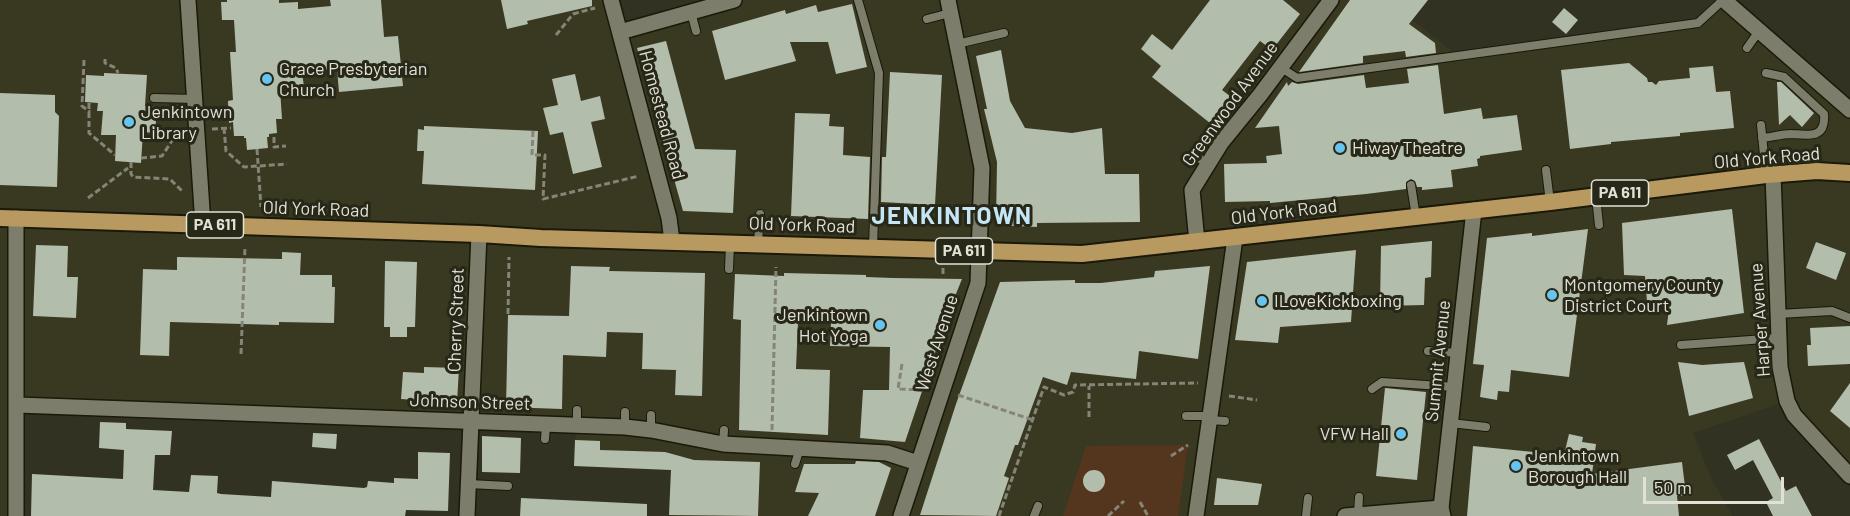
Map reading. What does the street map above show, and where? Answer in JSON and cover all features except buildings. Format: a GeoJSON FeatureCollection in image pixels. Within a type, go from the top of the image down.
{"type":"FeatureCollection","features":[{"type":"Feature","properties":{"kind":"highway","name":"Old York Road"},"geometry":{"type":"LineString","coordinates":[[8,218],[541,238],[1083,254],[1550,202],[1770,174],[1816,171],[1850,173]]}},
{"type":"Feature","properties":{"kind":"street"},"geometry":{"type":"LineString","coordinates":[[188,0],[203,225]]}},
{"type":"Feature","properties":{"kind":"street","name":"Homestead Road"},"geometry":{"type":"LineString","coordinates":[[611,0],[666,207],[672,241]]}},
{"type":"Feature","properties":{"kind":"street"},"geometry":{"type":"LineString","coordinates":[[620,32],[734,0]]}},
{"type":"Feature","properties":{"kind":"street"},"geometry":{"type":"LineString","coordinates":[[1724,0],[1850,110]]}},
{"type":"Feature","properties":{"kind":"street","name":"Greenwood Avenue"},"geometry":{"type":"LineString","coordinates":[[1197,242],[1192,190],[1201,159],[1280,67],[1326,2]]}},
{"type":"Feature","properties":{"kind":"street","name":"West Avenue"},"geometry":{"type":"LineString","coordinates":[[901,516],[978,282],[982,168],[949,6]]}},
{"type":"Feature","properties":{"kind":"street","name":"Harper Avenue"},"geometry":{"type":"LineString","coordinates":[[1770,174],[1780,367],[1787,401],[1794,415],[1850,476]]}},
{"type":"Feature","properties":{"kind":"street","name":"Summit Avenue"},"geometry":{"type":"LineString","coordinates":[[1442,512],[1474,210]]}},
{"type":"Feature","properties":{"kind":"street"},"geometry":{"type":"LineString","coordinates":[[8,218],[17,405],[16,516]]}},
{"type":"Feature","properties":{"kind":"street","name":"Cherry Street"},"geometry":{"type":"LineString","coordinates":[[467,516],[479,234]]}},
{"type":"Feature","properties":{"kind":"street"},"geometry":{"type":"LineString","coordinates":[[1196,516],[1235,238]]}},
{"type":"Feature","properties":{"kind":"street","name":"Johnson Street"},"geometry":{"type":"LineString","coordinates":[[17,405],[471,422],[545,432],[577,417],[625,419],[724,437],[800,447],[887,453],[918,463]]}},
{"type":"Feature","properties":{"kind":"street"},"geometry":{"type":"LineString","coordinates":[[1351,515],[1442,512]]}},
{"type":"Feature","properties":{"kind":"lane"},"geometry":{"type":"LineString","coordinates":[[858,0],[879,73],[873,248]]}},
{"type":"Feature","properties":{"kind":"lane"},"geometry":{"type":"LineString","coordinates":[[1280,67],[1297,78],[1534,48],[1698,23],[1724,0]]}},
{"type":"Feature","properties":{"kind":"lane"},"geometry":{"type":"LineString","coordinates":[[927,19],[949,6]]}},
{"type":"Feature","properties":{"kind":"lane"},"geometry":{"type":"LineString","coordinates":[[691,12],[696,31]]}},
{"type":"Feature","properties":{"kind":"lane"},"geometry":{"type":"LineString","coordinates":[[1747,48],[1759,31]]}},
{"type":"Feature","properties":{"kind":"lane"},"geometry":{"type":"LineString","coordinates":[[957,44],[1004,33]]}},
{"type":"Feature","properties":{"kind":"lane"},"geometry":{"type":"LineString","coordinates":[[1762,138],[1790,134],[1814,135],[1821,131],[1825,123],[1824,114],[1784,77],[1766,74]]}},
{"type":"Feature","properties":{"kind":"lane"},"geometry":{"type":"LineString","coordinates":[[154,99],[195,99]]}},
{"type":"Feature","properties":{"kind":"lane"},"geometry":{"type":"LineString","coordinates":[[1761,125],[1770,174]]}},
{"type":"Feature","properties":{"kind":"lane"},"geometry":{"type":"LineString","coordinates":[[1546,171],[1550,202]]}},
{"type":"Feature","properties":{"kind":"lane"},"geometry":{"type":"LineString","coordinates":[[1411,185],[1416,217]]}},
{"type":"Feature","properties":{"kind":"lane"},"geometry":{"type":"LineString","coordinates":[[1596,196],[1599,225]]}},
{"type":"Feature","properties":{"kind":"lane"},"geometry":{"type":"LineString","coordinates":[[758,243],[760,214]]}},
{"type":"Feature","properties":{"kind":"lane"},"geometry":{"type":"LineString","coordinates":[[729,269],[730,242]]}},
{"type":"Feature","properties":{"kind":"lane"},"geometry":{"type":"LineString","coordinates":[[1778,314],[1832,311],[1850,318]]}},
{"type":"Feature","properties":{"kind":"lane"},"geometry":{"type":"LineString","coordinates":[[1681,345],[1779,338]]}},
{"type":"Feature","properties":{"kind":"lane"},"geometry":{"type":"LineString","coordinates":[[1428,351],[1458,353]]}},
{"type":"Feature","properties":{"kind":"lane"},"geometry":{"type":"LineString","coordinates":[[1372,389],[1382,382],[1455,387]]}},
{"type":"Feature","properties":{"kind":"lane"},"geometry":{"type":"LineString","coordinates":[[1186,416],[1225,421]]}},
{"type":"Feature","properties":{"kind":"lane"},"geometry":{"type":"LineString","coordinates":[[1450,423],[1486,427]]}},
{"type":"Feature","properties":{"kind":"lane"},"geometry":{"type":"LineString","coordinates":[[795,464],[800,447]]}},
{"type":"Feature","properties":{"kind":"lane"},"geometry":{"type":"LineString","coordinates":[[469,484],[508,486]]}},
{"type":"Feature","properties":{"kind":"lane"},"geometry":{"type":"LineString","coordinates":[[1351,515],[1359,497]]}},
{"type":"Feature","properties":{"kind":"lane"},"geometry":{"type":"LineString","coordinates":[[1306,516],[1308,498]]}},
{"type":"Feature","properties":{"kind":"lane"},"geometry":{"type":"LineString","coordinates":[[1034,516],[1038,506]]}},
{"type":"Feature","properties":{"kind":"path"},"geometry":{"type":"LineString","coordinates":[[556,35],[573,14],[595,8]]}},
{"type":"Feature","properties":{"kind":"path"},"geometry":{"type":"LineString","coordinates":[[105,59],[105,63],[116,68],[118,73]]}},
{"type":"Feature","properties":{"kind":"path"},"geometry":{"type":"LineString","coordinates":[[84,60],[82,106],[90,112]]}},
{"type":"Feature","properties":{"kind":"path"},"geometry":{"type":"LineString","coordinates":[[89,102],[89,133],[115,155]]}},
{"type":"Feature","properties":{"kind":"path"},"geometry":{"type":"LineString","coordinates":[[207,130],[231,128]]}},
{"type":"Feature","properties":{"kind":"path"},"geometry":{"type":"LineString","coordinates":[[224,129],[226,151],[244,167],[287,164]]}},
{"type":"Feature","properties":{"kind":"path"},"geometry":{"type":"LineString","coordinates":[[141,158],[162,156],[179,130]]}},
{"type":"Feature","properties":{"kind":"path"},"geometry":{"type":"LineString","coordinates":[[533,131],[532,155],[545,155],[543,199],[639,176]]}},
{"type":"Feature","properties":{"kind":"path"},"geometry":{"type":"LineString","coordinates":[[274,137],[274,147],[286,146]]}},
{"type":"Feature","properties":{"kind":"path"},"geometry":{"type":"LineString","coordinates":[[257,149],[261,207]]}},
{"type":"Feature","properties":{"kind":"path"},"geometry":{"type":"LineString","coordinates":[[124,162],[133,177],[170,179],[186,195]]}},
{"type":"Feature","properties":{"kind":"path"},"geometry":{"type":"LineString","coordinates":[[88,198],[129,169],[131,162]]}},
{"type":"Feature","properties":{"kind":"path"},"geometry":{"type":"LineString","coordinates":[[241,354],[245,247]]}},
{"type":"Feature","properties":{"kind":"path"},"geometry":{"type":"LineString","coordinates":[[508,314],[509,257]]}},
{"type":"Feature","properties":{"kind":"path"},"geometry":{"type":"LineString","coordinates":[[771,435],[776,267]]}},
{"type":"Feature","properties":{"kind":"path"},"geometry":{"type":"LineString","coordinates":[[943,267],[943,274]]}},
{"type":"Feature","properties":{"kind":"path"},"geometry":{"type":"LineString","coordinates":[[902,364],[898,389],[927,390]]}},
{"type":"Feature","properties":{"kind":"path"},"geometry":{"type":"LineString","coordinates":[[999,516],[1044,387],[1064,395],[1073,392],[1075,385],[1198,383]]}},
{"type":"Feature","properties":{"kind":"path"},"geometry":{"type":"LineString","coordinates":[[1089,385],[1089,417]]}},
{"type":"Feature","properties":{"kind":"path"},"geometry":{"type":"LineString","coordinates":[[956,394],[1033,420]]}},
{"type":"Feature","properties":{"kind":"path"},"geometry":{"type":"LineString","coordinates":[[1224,395],[1257,400]]}},
{"type":"Feature","properties":{"kind":"path"},"geometry":{"type":"LineString","coordinates":[[1172,456],[1188,445]]}},
{"type":"Feature","properties":{"kind":"path"},"geometry":{"type":"LineString","coordinates":[[1108,516],[1124,501]]}},
{"type":"Feature","properties":{"kind":"path"},"geometry":{"type":"LineString","coordinates":[[1140,502],[1148,516]]}},
{"type":"Feature","properties":{"kind":"shaded area"},"geometry":{"type":"Polygon","coordinates":[[[0,0],[611,0],[620,31],[734,0],[1387,0],[1458,56],[1698,23],[1723,0],[1850,108],[1850,475],[1787,401],[1693,433],[1711,478],[1733,516],[679,516],[669,515],[671,470],[574,466],[576,429],[18,405],[16,516],[0,516],[0,0]]]}},
{"type":"Feature","properties":{"kind":"shaded area"},"geometry":{"type":"Polygon","coordinates":[[[1188,445],[1178,516],[1063,516],[1086,446],[1188,445]]]}},
{"type":"Feature","properties":{"kind":"place","name":"Grace Presbyterian Church"},"geometry":{"type":"Point","coordinates":[267,79]}},
{"type":"Feature","properties":{"kind":"place","name":"Jenkintown Library"},"geometry":{"type":"Point","coordinates":[129,122]}},
{"type":"Feature","properties":{"kind":"place","name":"Hiway Theatre"},"geometry":{"type":"Point","coordinates":[1340,148]}},
{"type":"Feature","properties":{"kind":"place","name":"Montgomery County District Court"},"geometry":{"type":"Point","coordinates":[1552,295]}},
{"type":"Feature","properties":{"kind":"place","name":"ILoveKickboxing"},"geometry":{"type":"Point","coordinates":[1262,301]}},
{"type":"Feature","properties":{"kind":"place","name":"Jenkintown Hot Yoga"},"geometry":{"type":"Point","coordinates":[880,325]}},
{"type":"Feature","properties":{"kind":"place","name":"VFW Hall"},"geometry":{"type":"Point","coordinates":[1401,434]}},
{"type":"Feature","properties":{"kind":"place","name":"Jenkintown Borough Hall"},"geometry":{"type":"Point","coordinates":[1516,466]}},
{"type":"Feature","properties":{"kind":"district","name":"JENKINTOWN"},"geometry":{"type":"Point","coordinates":[952,216]}}]}
